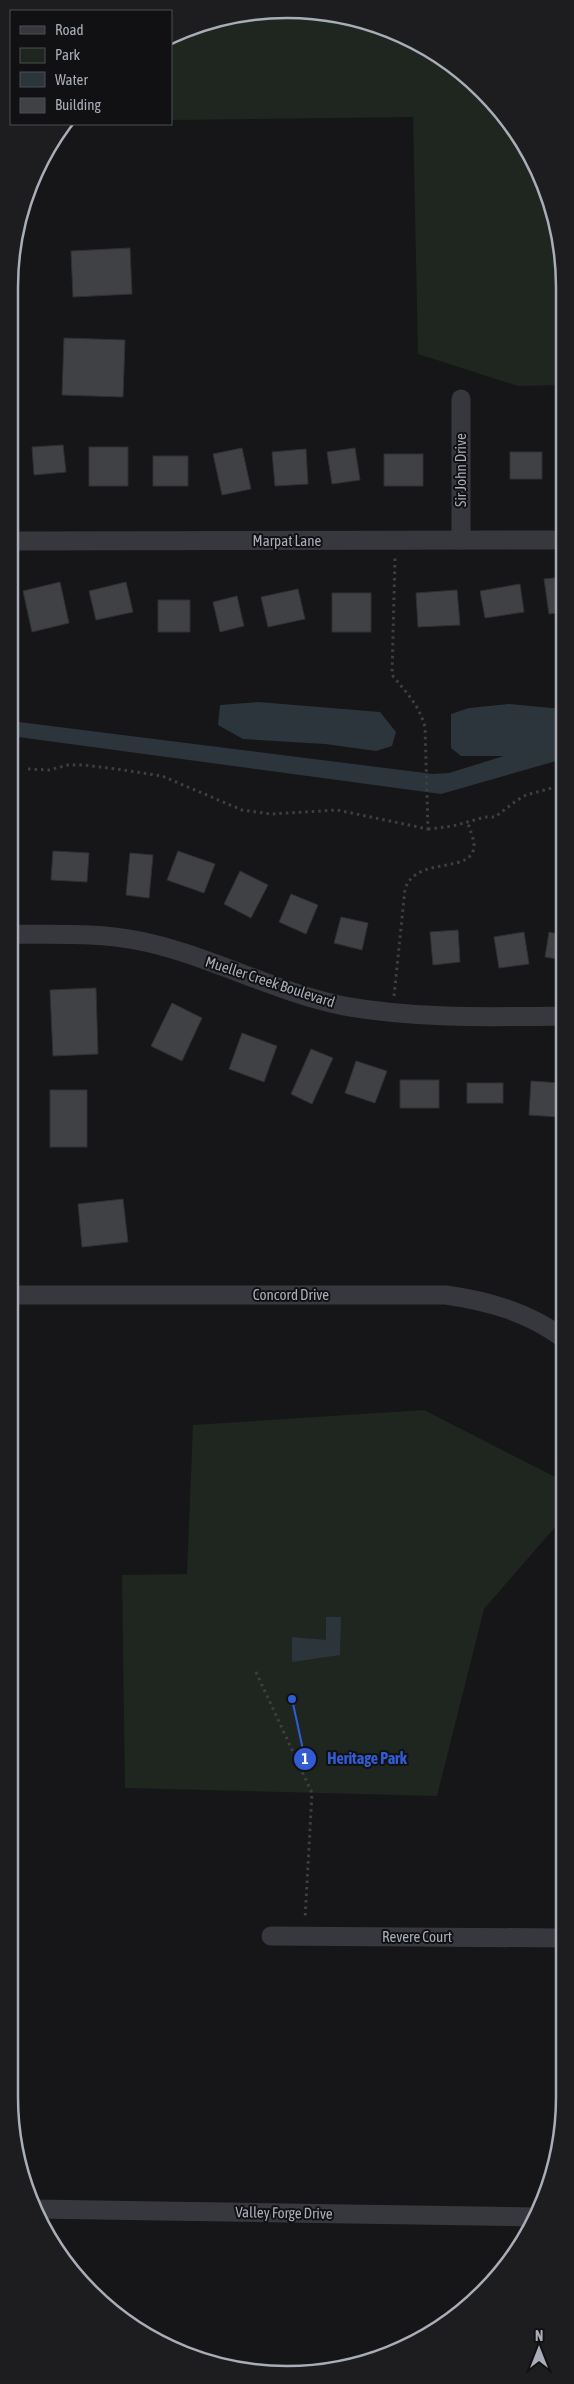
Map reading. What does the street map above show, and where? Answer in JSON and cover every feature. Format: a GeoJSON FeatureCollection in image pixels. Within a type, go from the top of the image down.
{"type":"FeatureCollection","features":[{"type":"Feature","properties":{"kind":"street","name":"Sir John Drive"},"geometry":{"type":"LineString","coordinates":[[461,399],[461,540]]}},
{"type":"Feature","properties":{"kind":"street","name":"Marpat Lane"},"geometry":{"type":"LineString","coordinates":[[18,542],[556,540]]}},
{"type":"Feature","properties":{"kind":"street","name":"Mueller Creek Boulevard"},"geometry":{"type":"LineString","coordinates":[[18,934],[110,936],[135,940],[300,994],[343,1005],[392,1013],[439,1017],[556,1016]]}},
{"type":"Feature","properties":{"kind":"street","name":"Concord Drive"},"geometry":{"type":"LineString","coordinates":[[18,1295],[446,1295],[478,1300],[506,1308],[532,1319],[556,1334]]}},
{"type":"Feature","properties":{"kind":"street","name":"Revere Court"},"geometry":{"type":"LineString","coordinates":[[271,1936],[556,1938]]}},
{"type":"Feature","properties":{"kind":"street","name":"Valley Forge Drive"},"geometry":{"type":"LineString","coordinates":[[42,2209],[528,2217]]}},
{"type":"Feature","properties":{"kind":"path"},"geometry":{"type":"LineString","coordinates":[[395,541],[392,675],[421,712],[425,726],[428,829]]}},
{"type":"Feature","properties":{"kind":"path"},"geometry":{"type":"LineString","coordinates":[[28,769],[49,770],[68,765],[117,769],[162,776],[242,810],[271,814],[338,810],[434,830],[485,817],[495,817],[516,800],[556,787]]}},
{"type":"Feature","properties":{"kind":"path"},"geometry":{"type":"LineString","coordinates":[[392,1013],[405,889],[408,880],[413,875],[430,868],[466,860],[472,854],[474,845],[467,822]]}},
{"type":"Feature","properties":{"kind":"path"},"geometry":{"type":"LineString","coordinates":[[256,1672],[312,1793],[304,1937]]}},
{"type":"Feature","properties":{"kind":"green space"},"geometry":{"type":"Polygon","coordinates":[[[305,18],[322,20],[374,32],[406,45],[437,63],[465,84],[490,109],[511,137],[529,168],[542,200],[551,234],[556,269],[556,385],[518,386],[418,354],[413,117],[172,120],[172,43],[217,27],[252,20],[305,18]]]}},
{"type":"Feature","properties":{"kind":"green space"},"geometry":{"type":"Polygon","coordinates":[[[424,1410],[556,1477],[556,1526],[484,1609],[437,1796],[125,1788],[122,1575],[187,1574],[193,1425],[424,1410]]]}},
{"type":"Feature","properties":{"kind":"water"},"geometry":{"type":"Polygon","coordinates":[[[258,702],[380,712],[396,732],[392,746],[376,751],[325,744],[243,739],[218,725],[220,705],[258,702]]]}},
{"type":"Feature","properties":{"kind":"water"},"geometry":{"type":"Polygon","coordinates":[[[509,704],[556,708],[556,761],[441,794],[18,737],[18,722],[433,774],[449,773],[504,756],[461,756],[451,748],[451,714],[469,708],[509,704]]]}},
{"type":"Feature","properties":{"kind":"water"},"geometry":{"type":"Polygon","coordinates":[[[326,1617],[341,1617],[340,1655],[292,1662],[292,1637],[326,1640],[326,1617]]]}},
{"type":"Feature","properties":{"kind":"building"},"geometry":{"type":"Polygon","coordinates":[[[130,248],[132,294],[73,297],[71,251],[130,248]]]}},
{"type":"Feature","properties":{"kind":"building"},"geometry":{"type":"Polygon","coordinates":[[[64,338],[125,340],[123,397],[62,395],[64,338]]]}},
{"type":"Feature","properties":{"kind":"building"},"geometry":{"type":"Polygon","coordinates":[[[63,445],[66,472],[34,475],[32,447],[63,445]]]}},
{"type":"Feature","properties":{"kind":"building"},"geometry":{"type":"Polygon","coordinates":[[[89,447],[128,447],[128,486],[89,486],[89,447]]]}},
{"type":"Feature","properties":{"kind":"building"},"geometry":{"type":"Polygon","coordinates":[[[242,448],[251,489],[222,495],[213,454],[242,448]]]}},
{"type":"Feature","properties":{"kind":"building"},"geometry":{"type":"Polygon","coordinates":[[[355,448],[360,480],[332,484],[327,452],[355,448]]]}},
{"type":"Feature","properties":{"kind":"building"},"geometry":{"type":"Polygon","coordinates":[[[306,449],[308,484],[275,486],[272,452],[306,449]]]}},
{"type":"Feature","properties":{"kind":"building"},"geometry":{"type":"Polygon","coordinates":[[[510,452],[542,452],[542,479],[510,479],[510,452]]]}},
{"type":"Feature","properties":{"kind":"building"},"geometry":{"type":"Polygon","coordinates":[[[384,454],[423,454],[423,486],[384,486],[384,454]]]}},
{"type":"Feature","properties":{"kind":"building"},"geometry":{"type":"Polygon","coordinates":[[[153,456],[188,456],[188,486],[153,486],[153,456]]]}},
{"type":"Feature","properties":{"kind":"building"},"geometry":{"type":"Polygon","coordinates":[[[556,578],[556,613],[549,614],[544,579],[556,578]]]}},
{"type":"Feature","properties":{"kind":"building"},"geometry":{"type":"Polygon","coordinates":[[[60,582],[69,623],[32,632],[23,591],[60,582]]]}},
{"type":"Feature","properties":{"kind":"building"},"geometry":{"type":"Polygon","coordinates":[[[126,582],[133,612],[96,620],[89,591],[126,582]]]}},
{"type":"Feature","properties":{"kind":"building"},"geometry":{"type":"Polygon","coordinates":[[[520,584],[524,612],[485,618],[480,591],[520,584]]]}},
{"type":"Feature","properties":{"kind":"building"},"geometry":{"type":"Polygon","coordinates":[[[298,589],[305,619],[268,627],[261,597],[298,589]]]}},
{"type":"Feature","properties":{"kind":"building"},"geometry":{"type":"Polygon","coordinates":[[[457,590],[460,625],[418,627],[416,593],[457,590]]]}},
{"type":"Feature","properties":{"kind":"building"},"geometry":{"type":"Polygon","coordinates":[[[332,593],[371,593],[371,632],[332,632],[332,593]]]}},
{"type":"Feature","properties":{"kind":"building"},"geometry":{"type":"Polygon","coordinates":[[[237,596],[244,626],[220,632],[213,602],[237,596]]]}},
{"type":"Feature","properties":{"kind":"building"},"geometry":{"type":"Polygon","coordinates":[[[158,600],[190,600],[190,632],[158,632],[158,600]]]}},
{"type":"Feature","properties":{"kind":"building"},"geometry":{"type":"Polygon","coordinates":[[[53,851],[89,853],[87,882],[51,880],[53,851]]]}},
{"type":"Feature","properties":{"kind":"building"},"geometry":{"type":"Polygon","coordinates":[[[178,851],[215,864],[204,893],[167,880],[178,851]]]}},
{"type":"Feature","properties":{"kind":"building"},"geometry":{"type":"Polygon","coordinates":[[[130,853],[153,855],[149,898],[126,895],[130,853]]]}},
{"type":"Feature","properties":{"kind":"building"},"geometry":{"type":"Polygon","coordinates":[[[240,871],[268,885],[251,918],[224,904],[240,871]]]}},
{"type":"Feature","properties":{"kind":"building"},"geometry":{"type":"Polygon","coordinates":[[[291,894],[318,905],[306,934],[279,922],[291,894]]]}},
{"type":"Feature","properties":{"kind":"building"},"geometry":{"type":"Polygon","coordinates":[[[341,917],[368,923],[362,950],[334,943],[341,917]]]}},
{"type":"Feature","properties":{"kind":"building"},"geometry":{"type":"Polygon","coordinates":[[[458,930],[460,962],[433,965],[430,932],[458,930]]]}},
{"type":"Feature","properties":{"kind":"building"},"geometry":{"type":"Polygon","coordinates":[[[524,932],[529,964],[499,968],[494,937],[524,932]]]}},
{"type":"Feature","properties":{"kind":"building"},"geometry":{"type":"Polygon","coordinates":[[[549,932],[556,934],[556,959],[545,957],[549,932]]]}},
{"type":"Feature","properties":{"kind":"building"},"geometry":{"type":"Polygon","coordinates":[[[96,988],[98,1054],[53,1056],[50,990],[96,988]]]}},
{"type":"Feature","properties":{"kind":"building"},"geometry":{"type":"Polygon","coordinates":[[[172,1003],[202,1018],[182,1061],[151,1046],[172,1003]]]}},
{"type":"Feature","properties":{"kind":"building"},"geometry":{"type":"Polygon","coordinates":[[[242,1033],[277,1046],[264,1082],[229,1069],[242,1033]]]}},
{"type":"Feature","properties":{"kind":"building"},"geometry":{"type":"Polygon","coordinates":[[[311,1049],[333,1058],[312,1104],[291,1094],[311,1049]]]}},
{"type":"Feature","properties":{"kind":"building"},"geometry":{"type":"Polygon","coordinates":[[[356,1061],[387,1071],[375,1103],[345,1093],[356,1061]]]}},
{"type":"Feature","properties":{"kind":"building"},"geometry":{"type":"Polygon","coordinates":[[[400,1080],[439,1080],[439,1108],[400,1108],[400,1080]]]}},
{"type":"Feature","properties":{"kind":"building"},"geometry":{"type":"Polygon","coordinates":[[[531,1081],[556,1083],[556,1117],[529,1115],[531,1081]]]}},
{"type":"Feature","properties":{"kind":"building"},"geometry":{"type":"Polygon","coordinates":[[[467,1083],[503,1083],[503,1103],[467,1103],[467,1083]]]}},
{"type":"Feature","properties":{"kind":"building"},"geometry":{"type":"Polygon","coordinates":[[[50,1090],[87,1090],[87,1147],[50,1147],[50,1090]]]}},
{"type":"Feature","properties":{"kind":"building"},"geometry":{"type":"Polygon","coordinates":[[[123,1199],[128,1242],[82,1247],[78,1204],[123,1199]]]}},
{"type":"Feature","properties":{"kind":"place","name":"Heritage Park"},"geometry":{"type":"Point","coordinates":[292,1699]}}]}
